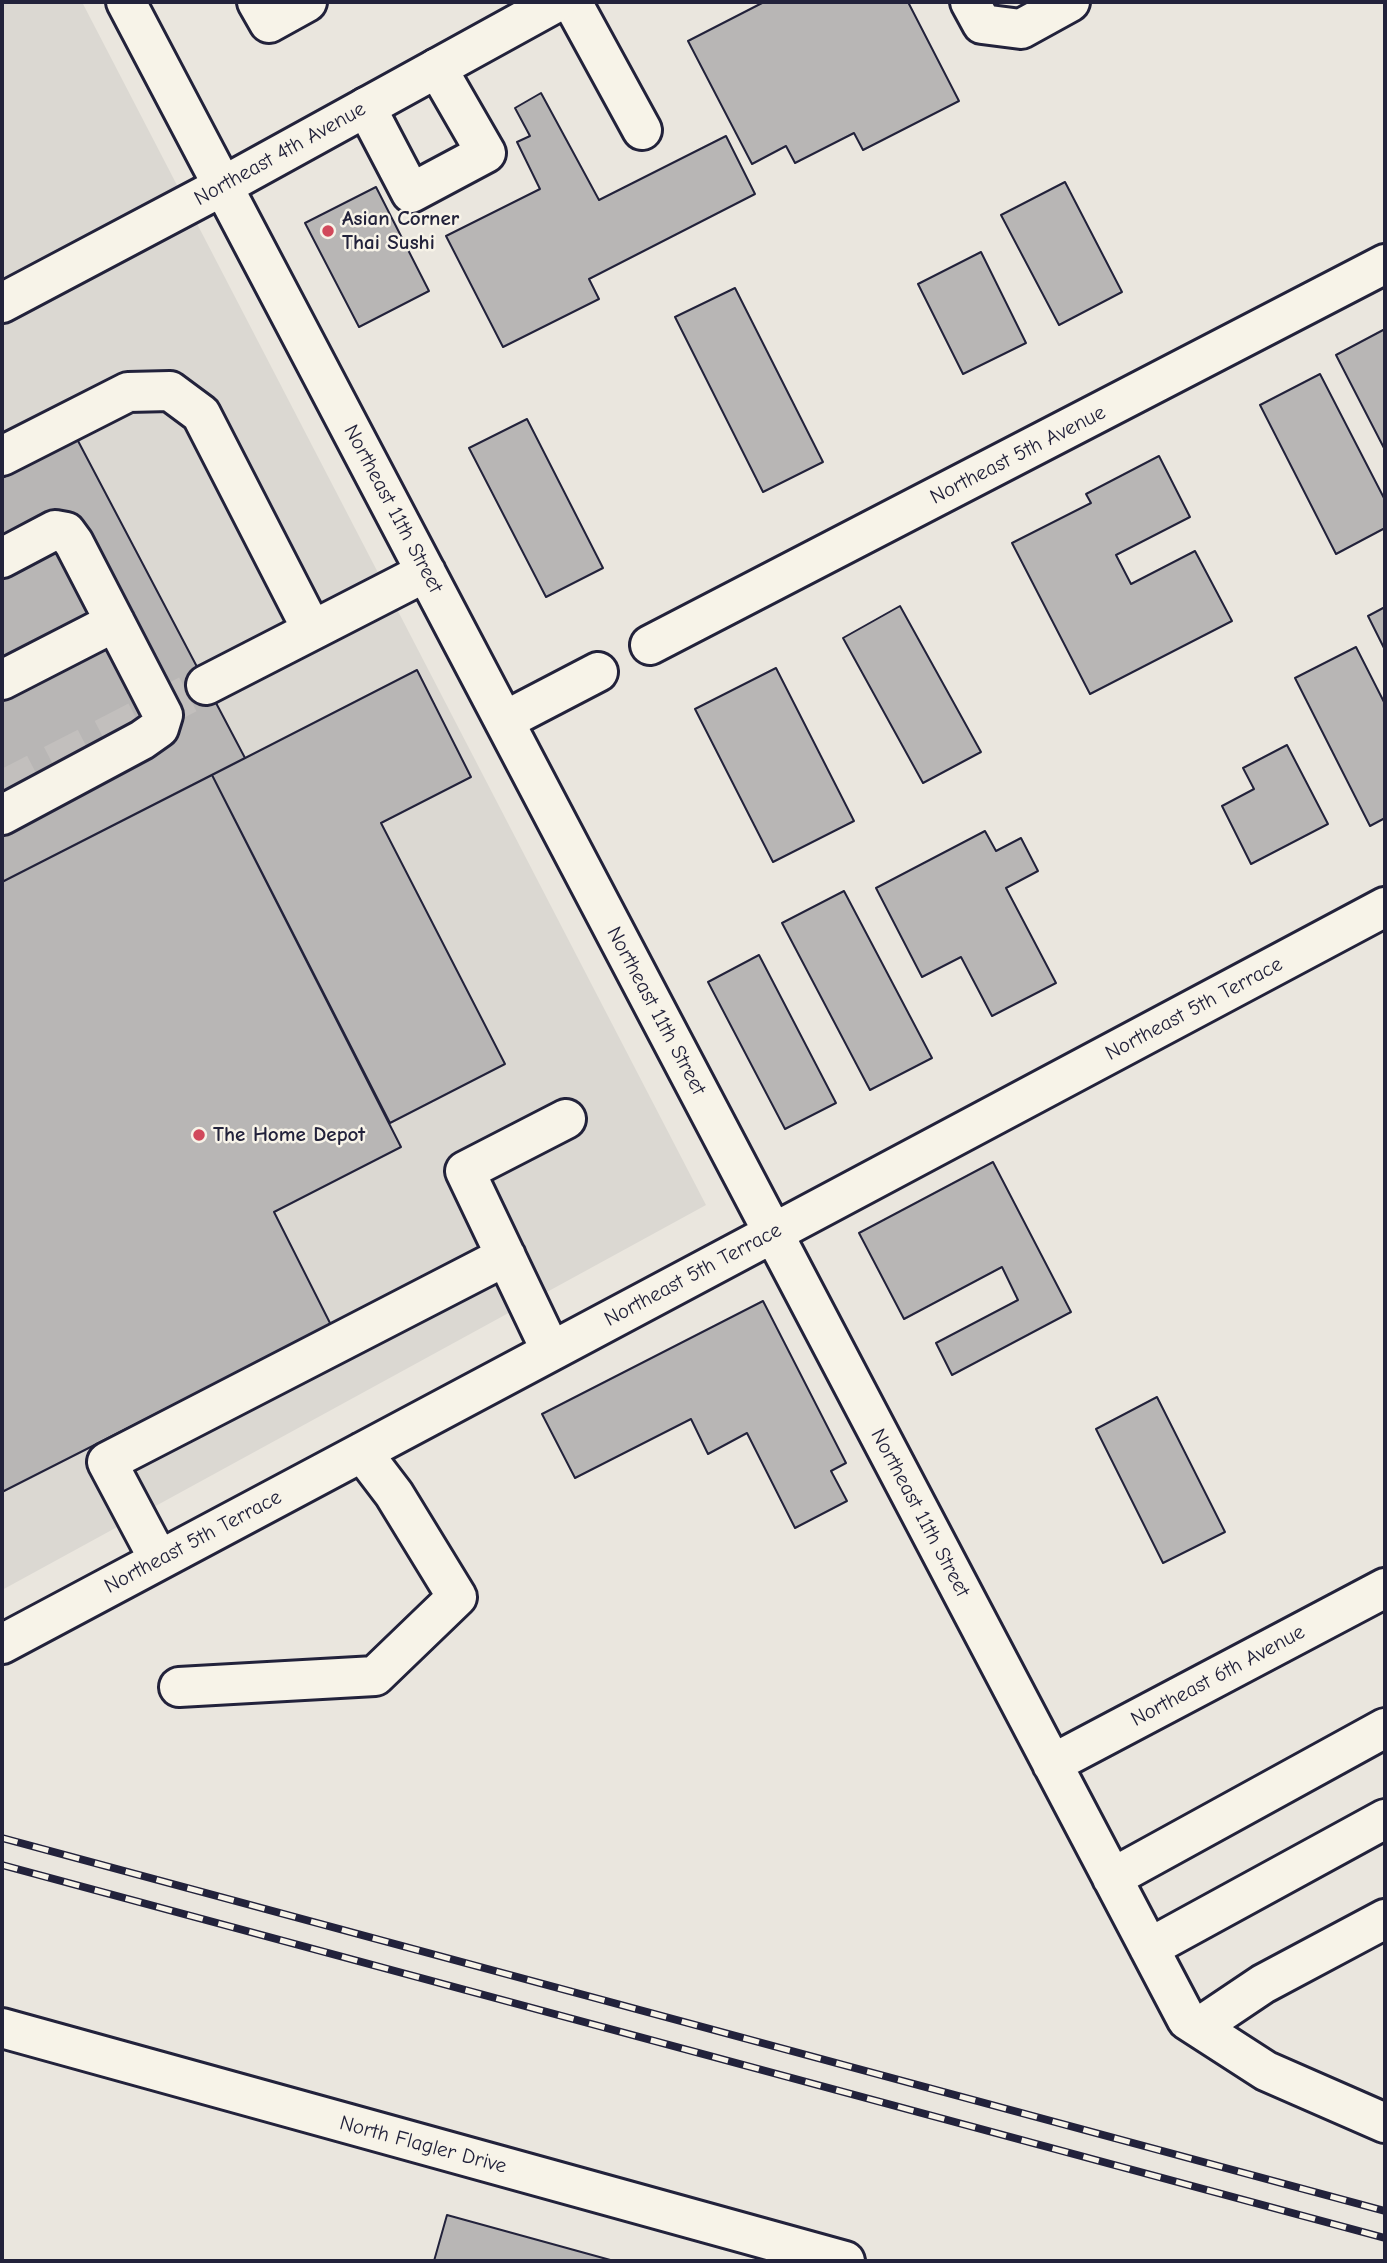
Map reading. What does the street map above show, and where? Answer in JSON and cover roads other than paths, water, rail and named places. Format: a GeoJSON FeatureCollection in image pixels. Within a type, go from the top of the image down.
{"type":"FeatureCollection","features":[{"type":"Feature","properties":{"kind":"street","name":"Northeast 11th Street"},"geometry":{"type":"LineString","coordinates":[[126,2],[1112,1878],[1193,2024]]}},
{"type":"Feature","properties":{"kind":"street"},"geometry":{"type":"LineString","coordinates":[[257,2],[268,23],[307,2]]}},
{"type":"Feature","properties":{"kind":"street","name":"Northeast 4th Avenue"},"geometry":{"type":"LineString","coordinates":[[2,303],[223,186],[557,2]]}},
{"type":"Feature","properties":{"kind":"street"},"geometry":{"type":"LineString","coordinates":[[572,2],[642,130]]}},
{"type":"Feature","properties":{"kind":"street"},"geometry":{"type":"LineString","coordinates":[[970,2],[982,24],[1021,29],[1070,2]]}},
{"type":"Feature","properties":{"kind":"street"},"geometry":{"type":"LineString","coordinates":[[366,107],[411,193],[486,153],[437,68]]}},
{"type":"Feature","properties":{"kind":"street","name":"Northeast 5th Avenue"},"geometry":{"type":"LineString","coordinates":[[650,645],[1385,264]]}},
{"type":"Feature","properties":{"kind":"street"},"geometry":{"type":"LineString","coordinates":[[2,456],[128,392],[170,391],[201,414],[313,630]]}},
{"type":"Feature","properties":{"kind":"street"},"geometry":{"type":"LineString","coordinates":[[2,558],[55,530],[66,532],[163,715],[159,728],[142,740],[2,815]]}},
{"type":"Feature","properties":{"kind":"street"},"geometry":{"type":"LineString","coordinates":[[206,685],[426,572]]}},
{"type":"Feature","properties":{"kind":"street"},"geometry":{"type":"LineString","coordinates":[[2,680],[115,622]]}},
{"type":"Feature","properties":{"kind":"street"},"geometry":{"type":"LineString","coordinates":[[504,721],[598,672]]}},
{"type":"Feature","properties":{"kind":"street","name":"Northeast 5th Terrace"},"geometry":{"type":"LineString","coordinates":[[2,1644],[1385,907]]}},
{"type":"Feature","properties":{"kind":"street"},"geometry":{"type":"LineString","coordinates":[[551,1351],[465,1171],[566,1119]]}},
{"type":"Feature","properties":{"kind":"street"},"geometry":{"type":"LineString","coordinates":[[159,1560],[107,1461],[506,1256]]}},
{"type":"Feature","properties":{"kind":"street"},"geometry":{"type":"LineString","coordinates":[[179,1687],[375,1676],[457,1597],[394,1494],[362,1452]]}},
{"type":"Feature","properties":{"kind":"street","name":"Northeast 6th Avenue"},"geometry":{"type":"LineString","coordinates":[[1052,1764],[1385,1588]]}},
{"type":"Feature","properties":{"kind":"street"},"geometry":{"type":"LineString","coordinates":[[1112,1878],[1385,1728]]}},
{"type":"Feature","properties":{"kind":"street"},"geometry":{"type":"LineString","coordinates":[[1149,1948],[1385,1819]]}},
{"type":"Feature","properties":{"kind":"street"},"geometry":{"type":"LineString","coordinates":[[1385,1919],[1193,2024],[1266,2071],[1385,2123]]}},
{"type":"Feature","properties":{"kind":"street","name":"North Flagler Drive"},"geometry":{"type":"LineString","coordinates":[[2,2028],[845,2261]]}},
{"type":"Feature","properties":{"kind":"tunnel"},"geometry":{"type":"LineString","coordinates":[[2,790],[206,685]]}},
{"type":"Feature","properties":{"kind":"railway"},"geometry":{"type":"LineString","coordinates":[[2,1838],[1385,2211]]}},
{"type":"Feature","properties":{"kind":"railway"},"geometry":{"type":"LineString","coordinates":[[2,1865],[1385,2238]]}},
{"type":"Feature","properties":{"kind":"place","name":"Asian Corner Thai Sushi"},"geometry":{"type":"Point","coordinates":[328,231]}},
{"type":"Feature","properties":{"kind":"place","name":"The Home Depot"},"geometry":{"type":"Point","coordinates":[199,1135]}}]}
